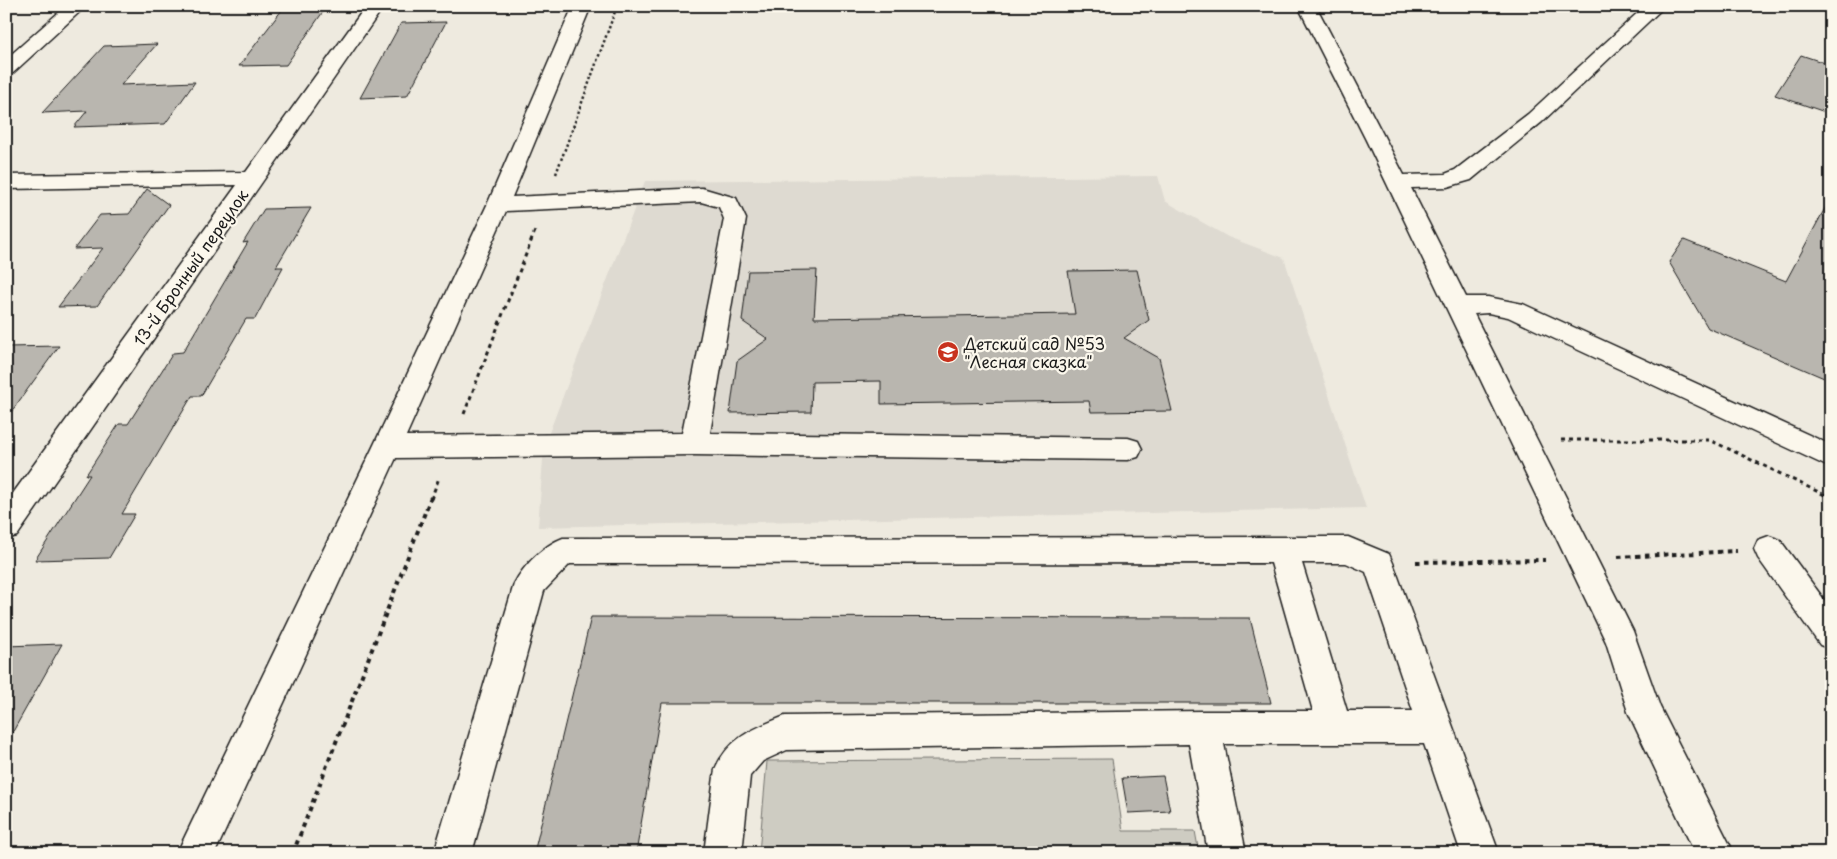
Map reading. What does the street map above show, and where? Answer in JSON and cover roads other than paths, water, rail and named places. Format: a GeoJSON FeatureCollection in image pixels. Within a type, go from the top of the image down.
{"type":"FeatureCollection","features":[{"type":"Feature","properties":{"kind":"street"},"geometry":{"type":"LineString","coordinates":[[6,69],[77,6]]}},
{"type":"Feature","properties":{"kind":"street","name":"13-й Бронный переулок"},"geometry":{"type":"LineString","coordinates":[[6,527],[375,6]]}},
{"type":"Feature","properties":{"kind":"street"},"geometry":{"type":"LineString","coordinates":[[196,853],[498,205],[582,6]]}},
{"type":"Feature","properties":{"kind":"street"},"geometry":{"type":"LineString","coordinates":[[1308,6],[1622,641],[1646,712],[1715,853]]}},
{"type":"Feature","properties":{"kind":"street"},"geometry":{"type":"LineString","coordinates":[[1396,182],[1446,180],[1463,175],[1535,118],[1656,6]]}},
{"type":"Feature","properties":{"kind":"street"},"geometry":{"type":"LineString","coordinates":[[6,182],[253,178]]}},
{"type":"Feature","properties":{"kind":"street"},"geometry":{"type":"LineString","coordinates":[[498,205],[547,200],[702,195],[728,202],[735,219],[694,444]]}},
{"type":"Feature","properties":{"kind":"street"},"geometry":{"type":"LineString","coordinates":[[1458,306],[1488,305],[1514,310],[1831,457]]}},
{"type":"Feature","properties":{"kind":"street"},"geometry":{"type":"LineString","coordinates":[[387,446],[451,448],[694,444],[1128,449]]}},
{"type":"Feature","properties":{"kind":"street"},"geometry":{"type":"LineString","coordinates":[[1769,549],[1831,635]]}},
{"type":"Feature","properties":{"kind":"street"},"geometry":{"type":"LineString","coordinates":[[453,853],[530,584],[563,551],[1348,550],[1378,563],[1480,853]]}},
{"type":"Feature","properties":{"kind":"street"},"geometry":{"type":"LineString","coordinates":[[1283,551],[1335,727]]}},
{"type":"Feature","properties":{"kind":"street"},"geometry":{"type":"LineString","coordinates":[[1203,727],[1227,853]]}},
{"type":"Feature","properties":{"kind":"street"},"geometry":{"type":"LineString","coordinates":[[723,853],[733,770],[751,749],[785,733],[1203,727],[1435,728]]}},
{"type":"Feature","properties":{"kind":"place","name":"Детский сад №53 \"Лесная сказка\""},"geometry":{"type":"Point","coordinates":[948,352]}}]}
